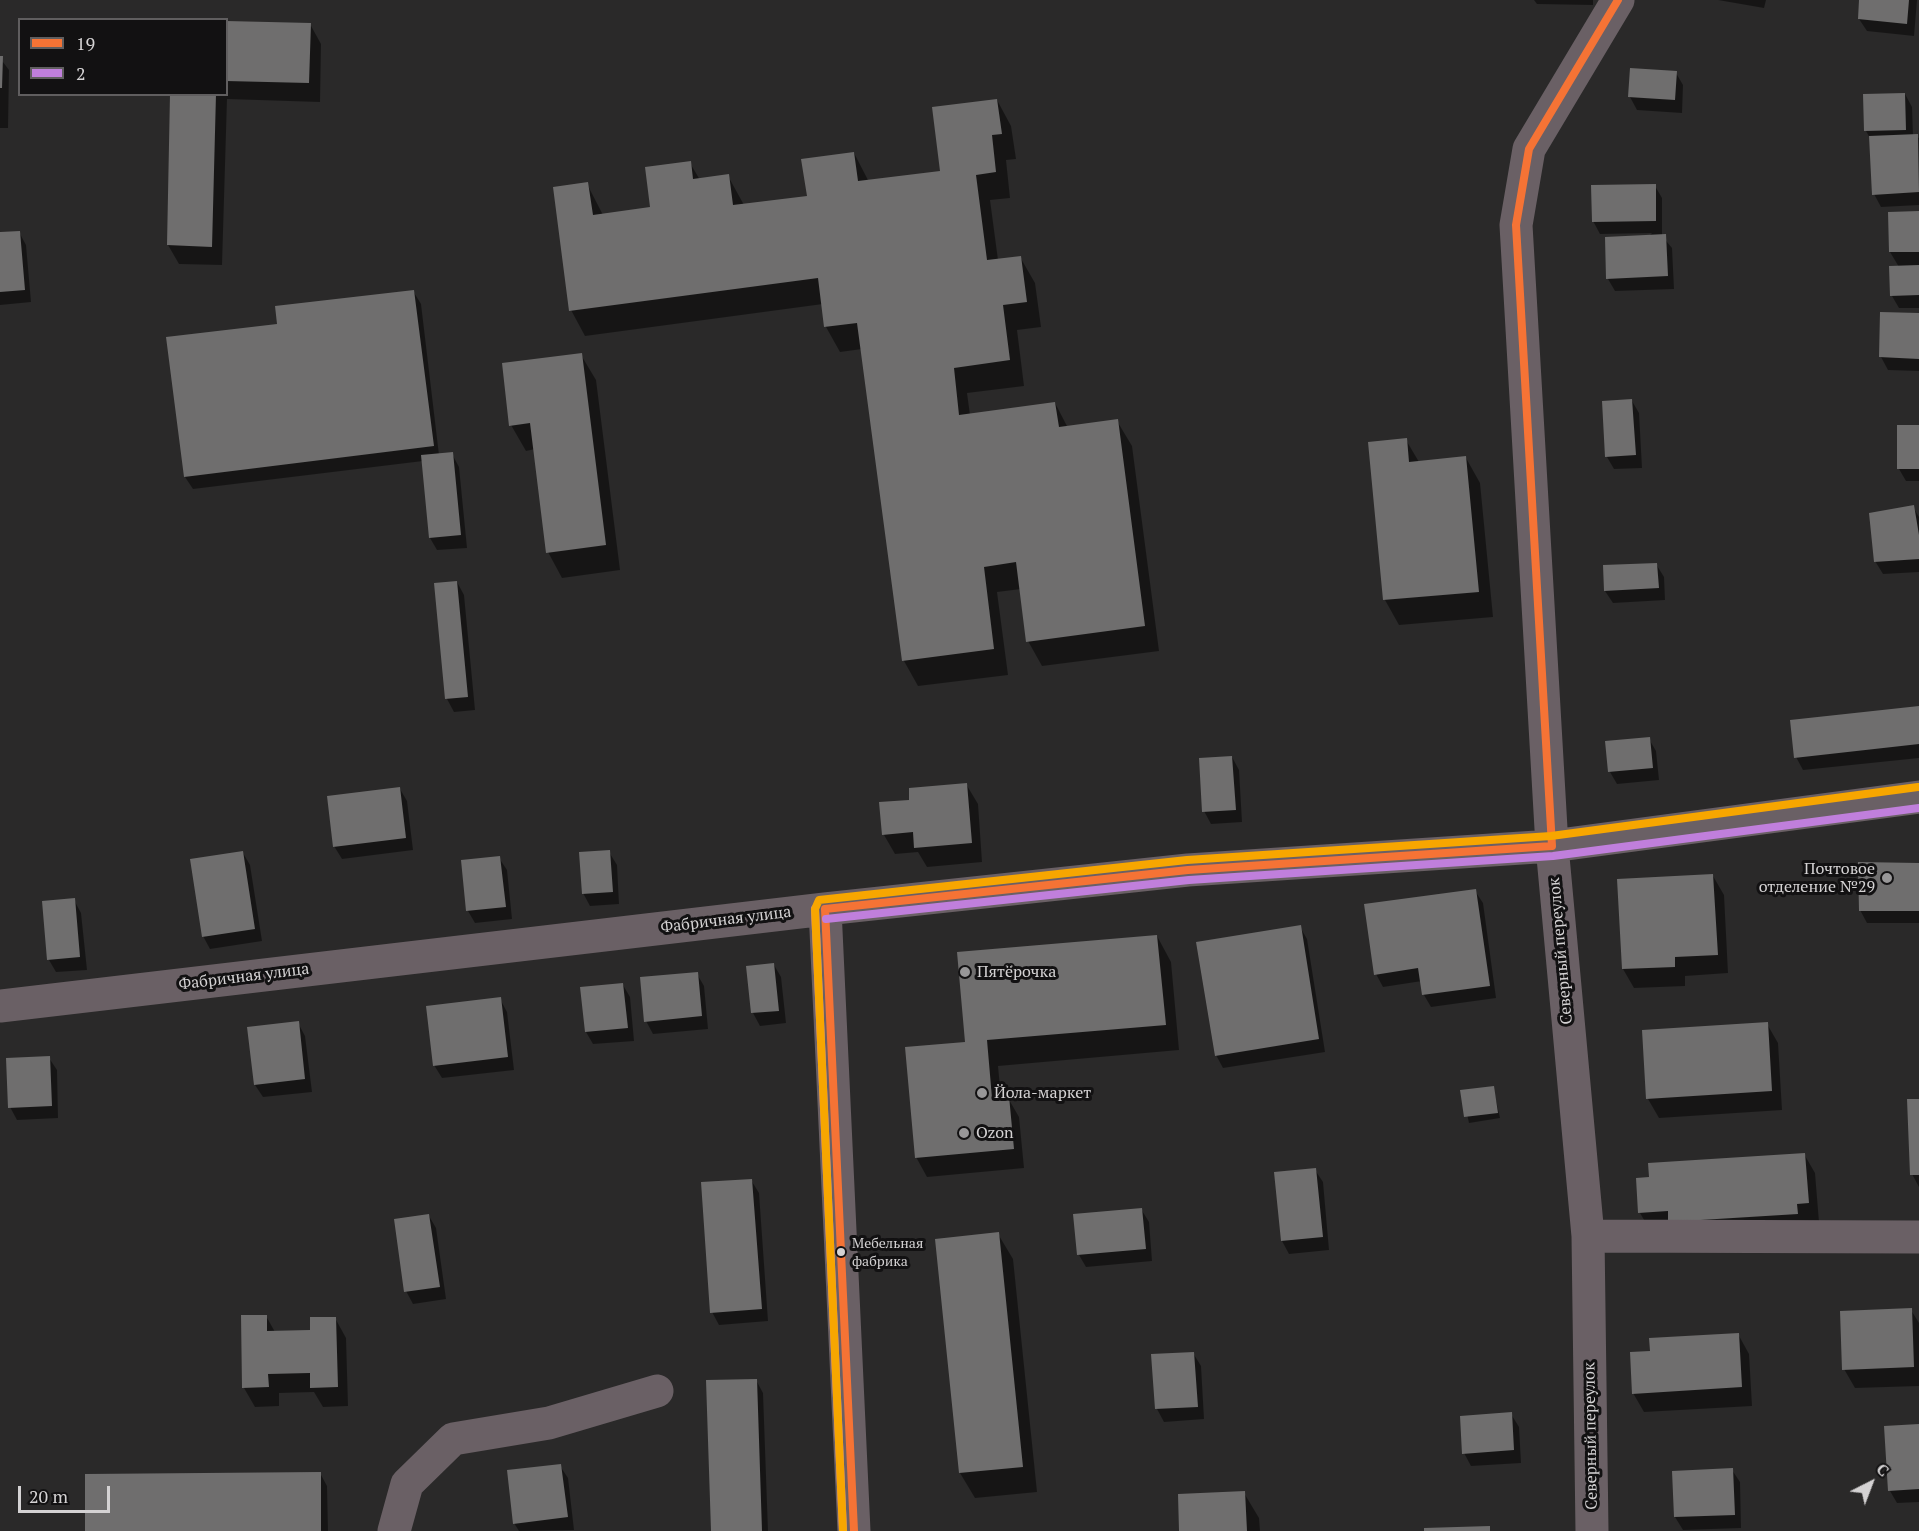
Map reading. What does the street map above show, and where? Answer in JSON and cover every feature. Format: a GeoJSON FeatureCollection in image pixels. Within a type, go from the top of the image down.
{"type":"FeatureCollection","features":[{"type":"Feature","properties":{"kind":"street","name":"Северный переулок"},"geometry":{"type":"LineString","coordinates":[[1592,1531],[1588,1236],[1552,846],[1516,225],[1530,149],[1618,0]]}},
{"type":"Feature","properties":{"kind":"street","name":"Фабричная улица"},"geometry":{"type":"LineString","coordinates":[[0,1006],[825,909],[1188,870],[1552,846],[1919,798]]}},
{"type":"Feature","properties":{"kind":"street"},"geometry":{"type":"LineString","coordinates":[[825,909],[854,1531]]}},
{"type":"Feature","properties":{"kind":"street"},"geometry":{"type":"LineString","coordinates":[[1588,1236],[1919,1237]]}},
{"type":"Feature","properties":{"kind":"street"},"geometry":{"type":"LineString","coordinates":[[394,1531],[406,1484],[453,1439],[549,1423],[657,1391]]}},
{"type":"Feature","properties":{"kind":"building"},"geometry":{"type":"Polygon","coordinates":[[[1859,0],[1909,0],[1907,24],[1858,19],[1859,0]]]}},
{"type":"Feature","properties":{"kind":"building"},"geometry":{"type":"Polygon","coordinates":[[[228,21],[311,23],[309,83],[228,81],[228,21]]]}},
{"type":"Feature","properties":{"kind":"building"},"geometry":{"type":"Polygon","coordinates":[[[0,56],[3,56],[2,88],[0,88],[0,56]]]}},
{"type":"Feature","properties":{"kind":"building"},"geometry":{"type":"Polygon","coordinates":[[[1630,68],[1677,71],[1675,100],[1628,97],[1630,68]]]}},
{"type":"Feature","properties":{"kind":"building"},"geometry":{"type":"Polygon","coordinates":[[[1905,93],[1906,130],[1864,131],[1863,94],[1905,93]]]}},
{"type":"Feature","properties":{"kind":"building"},"geometry":{"type":"Polygon","coordinates":[[[170,96],[216,96],[212,247],[167,245],[170,96]]]}},
{"type":"Feature","properties":{"kind":"building"},"geometry":{"type":"Polygon","coordinates":[[[997,99],[1002,134],[992,135],[996,172],[976,175],[987,260],[1021,256],[1027,302],[1003,305],[1010,360],[954,368],[959,415],[1055,402],[1059,427],[1118,419],[1145,626],[1026,642],[1016,562],[984,567],[994,649],[902,661],[857,323],[824,327],[818,278],[569,311],[553,187],[588,182],[593,215],[650,207],[645,167],[691,161],[693,179],[729,174],[733,205],[807,196],[801,159],[854,152],[858,181],[940,171],[932,107],[997,99]]]}},
{"type":"Feature","properties":{"kind":"building"},"geometry":{"type":"Polygon","coordinates":[[[1918,134],[1919,192],[1872,195],[1869,136],[1918,134]]]}},
{"type":"Feature","properties":{"kind":"building"},"geometry":{"type":"Polygon","coordinates":[[[1656,184],[1656,221],[1592,222],[1591,185],[1656,184]]]}},
{"type":"Feature","properties":{"kind":"building"},"geometry":{"type":"Polygon","coordinates":[[[1919,211],[1919,252],[1889,252],[1888,212],[1919,211]]]}},
{"type":"Feature","properties":{"kind":"building"},"geometry":{"type":"Polygon","coordinates":[[[20,231],[25,290],[0,292],[0,232],[20,231]]]}},
{"type":"Feature","properties":{"kind":"building"},"geometry":{"type":"Polygon","coordinates":[[[1666,234],[1668,276],[1606,279],[1605,237],[1666,234]]]}},
{"type":"Feature","properties":{"kind":"building"},"geometry":{"type":"Polygon","coordinates":[[[1919,265],[1919,295],[1890,296],[1889,266],[1919,265]]]}},
{"type":"Feature","properties":{"kind":"building"},"geometry":{"type":"Polygon","coordinates":[[[414,290],[434,446],[184,477],[166,337],[277,324],[275,306],[414,290]]]}},
{"type":"Feature","properties":{"kind":"building"},"geometry":{"type":"Polygon","coordinates":[[[1880,312],[1919,313],[1919,359],[1879,357],[1880,312]]]}},
{"type":"Feature","properties":{"kind":"building"},"geometry":{"type":"Polygon","coordinates":[[[582,353],[606,545],[546,553],[530,423],[509,426],[502,363],[582,353]]]}},
{"type":"Feature","properties":{"kind":"building"},"geometry":{"type":"Polygon","coordinates":[[[1632,399],[1636,455],[1605,457],[1602,401],[1632,399]]]}},
{"type":"Feature","properties":{"kind":"building"},"geometry":{"type":"Polygon","coordinates":[[[1897,425],[1919,425],[1919,469],[1897,469],[1897,425]]]}},
{"type":"Feature","properties":{"kind":"building"},"geometry":{"type":"Polygon","coordinates":[[[1407,438],[1409,462],[1466,456],[1479,592],[1383,600],[1368,442],[1407,438]]]}},
{"type":"Feature","properties":{"kind":"building"},"geometry":{"type":"Polygon","coordinates":[[[453,452],[461,535],[429,538],[421,455],[453,452]]]}},
{"type":"Feature","properties":{"kind":"building"},"geometry":{"type":"Polygon","coordinates":[[[1914,505],[1919,535],[1919,559],[1874,562],[1869,513],[1914,505]]]}},
{"type":"Feature","properties":{"kind":"building"},"geometry":{"type":"Polygon","coordinates":[[[1657,563],[1659,588],[1604,591],[1603,565],[1657,563]]]}},
{"type":"Feature","properties":{"kind":"building"},"geometry":{"type":"Polygon","coordinates":[[[457,581],[468,697],[445,699],[434,583],[457,581]]]}},
{"type":"Feature","properties":{"kind":"building"},"geometry":{"type":"Polygon","coordinates":[[[1919,706],[1919,744],[1794,758],[1790,720],[1919,706]]]}},
{"type":"Feature","properties":{"kind":"building"},"geometry":{"type":"Polygon","coordinates":[[[1650,737],[1653,768],[1608,772],[1605,741],[1650,737]]]}},
{"type":"Feature","properties":{"kind":"building"},"geometry":{"type":"Polygon","coordinates":[[[1232,756],[1236,810],[1202,812],[1199,758],[1232,756]]]}},
{"type":"Feature","properties":{"kind":"building"},"geometry":{"type":"Polygon","coordinates":[[[967,783],[972,843],[914,848],[913,832],[882,835],[879,802],[909,800],[909,788],[967,783]]]}},
{"type":"Feature","properties":{"kind":"building"},"geometry":{"type":"Polygon","coordinates":[[[400,787],[406,838],[333,847],[327,796],[400,787]]]}},
{"type":"Feature","properties":{"kind":"building"},"geometry":{"type":"Polygon","coordinates":[[[610,850],[613,892],[582,894],[579,852],[610,850]]]}},
{"type":"Feature","properties":{"kind":"building"},"geometry":{"type":"Polygon","coordinates":[[[243,851],[255,929],[202,937],[190,859],[243,851]]]}},
{"type":"Feature","properties":{"kind":"building"},"geometry":{"type":"Polygon","coordinates":[[[500,856],[506,907],[466,911],[461,860],[500,856]]]}},
{"type":"Feature","properties":{"kind":"building"},"geometry":{"type":"Polygon","coordinates":[[[1858,862],[1919,863],[1919,911],[1859,911],[1858,862]]]}},
{"type":"Feature","properties":{"kind":"building"},"geometry":{"type":"Polygon","coordinates":[[[1713,874],[1718,955],[1675,957],[1675,967],[1622,969],[1617,879],[1713,874]]]}},
{"type":"Feature","properties":{"kind":"building"},"geometry":{"type":"Polygon","coordinates":[[[1476,889],[1490,986],[1422,995],[1418,968],[1374,975],[1364,904],[1476,889]]]}},
{"type":"Feature","properties":{"kind":"building"},"geometry":{"type":"Polygon","coordinates":[[[75,898],[80,957],[47,960],[42,901],[75,898]]]}},
{"type":"Feature","properties":{"kind":"building"},"geometry":{"type":"Polygon","coordinates":[[[1301,925],[1319,1039],[1215,1056],[1196,942],[1301,925]]]}},
{"type":"Feature","properties":{"kind":"building"},"geometry":{"type":"Polygon","coordinates":[[[1157,935],[1166,1025],[987,1040],[992,1098],[1009,1096],[1014,1149],[915,1158],[905,1047],[965,1042],[957,952],[1157,935]]]}},
{"type":"Feature","properties":{"kind":"building"},"geometry":{"type":"Polygon","coordinates":[[[774,963],[779,1011],[751,1013],[746,966],[774,963]]]}},
{"type":"Feature","properties":{"kind":"building"},"geometry":{"type":"Polygon","coordinates":[[[698,972],[702,1016],[644,1022],[640,977],[698,972]]]}},
{"type":"Feature","properties":{"kind":"building"},"geometry":{"type":"Polygon","coordinates":[[[623,983],[628,1028],[585,1032],[580,987],[623,983]]]}},
{"type":"Feature","properties":{"kind":"building"},"geometry":{"type":"Polygon","coordinates":[[[501,997],[508,1057],[433,1066],[426,1006],[501,997]]]}},
{"type":"Feature","properties":{"kind":"building"},"geometry":{"type":"Polygon","coordinates":[[[299,1021],[305,1079],[254,1085],[247,1027],[299,1021]]]}},
{"type":"Feature","properties":{"kind":"building"},"geometry":{"type":"Polygon","coordinates":[[[1768,1022],[1772,1091],[1646,1099],[1642,1030],[1768,1022]]]}},
{"type":"Feature","properties":{"kind":"building"},"geometry":{"type":"Polygon","coordinates":[[[50,1056],[52,1106],[8,1108],[6,1058],[50,1056]]]}},
{"type":"Feature","properties":{"kind":"building"},"geometry":{"type":"Polygon","coordinates":[[[1494,1086],[1498,1113],[1464,1117],[1460,1090],[1494,1086]]]}},
{"type":"Feature","properties":{"kind":"building"},"geometry":{"type":"Polygon","coordinates":[[[1907,1099],[1919,1099],[1919,1175],[1910,1175],[1907,1099]]]}},
{"type":"Feature","properties":{"kind":"building"},"geometry":{"type":"Polygon","coordinates":[[[1805,1153],[1809,1203],[1797,1204],[1798,1214],[1668,1222],[1668,1211],[1638,1213],[1636,1178],[1649,1177],[1648,1163],[1805,1153]]]}},
{"type":"Feature","properties":{"kind":"building"},"geometry":{"type":"Polygon","coordinates":[[[1316,1168],[1323,1237],[1281,1241],[1274,1172],[1316,1168]]]}},
{"type":"Feature","properties":{"kind":"building"},"geometry":{"type":"Polygon","coordinates":[[[752,1179],[762,1309],[710,1313],[701,1182],[752,1179]]]}},
{"type":"Feature","properties":{"kind":"building"},"geometry":{"type":"Polygon","coordinates":[[[1142,1208],[1146,1249],[1077,1255],[1073,1214],[1142,1208]]]}},
{"type":"Feature","properties":{"kind":"building"},"geometry":{"type":"Polygon","coordinates":[[[429,1214],[440,1287],[404,1292],[394,1219],[429,1214]]]}},
{"type":"Feature","properties":{"kind":"building"},"geometry":{"type":"Polygon","coordinates":[[[999,1232],[1023,1467],[959,1473],[935,1239],[999,1232]]]}},
{"type":"Feature","properties":{"kind":"building"},"geometry":{"type":"Polygon","coordinates":[[[1912,1308],[1914,1367],[1842,1370],[1840,1311],[1912,1308]]]}},
{"type":"Feature","properties":{"kind":"building"},"geometry":{"type":"Polygon","coordinates":[[[241,1315],[267,1315],[267,1331],[310,1330],[310,1317],[336,1317],[338,1387],[310,1388],[310,1373],[268,1374],[269,1387],[242,1388],[241,1315]]]}},
{"type":"Feature","properties":{"kind":"building"},"geometry":{"type":"Polygon","coordinates":[[[1739,1333],[1742,1387],[1632,1394],[1630,1352],[1650,1351],[1649,1338],[1739,1333]]]}},
{"type":"Feature","properties":{"kind":"building"},"geometry":{"type":"Polygon","coordinates":[[[1194,1352],[1198,1407],[1155,1409],[1151,1354],[1194,1352]]]}},
{"type":"Feature","properties":{"kind":"building"},"geometry":{"type":"Polygon","coordinates":[[[757,1379],[762,1531],[711,1531],[706,1380],[757,1379]]]}},
{"type":"Feature","properties":{"kind":"building"},"geometry":{"type":"Polygon","coordinates":[[[1512,1412],[1514,1450],[1462,1454],[1460,1416],[1512,1412]]]}},
{"type":"Feature","properties":{"kind":"building"},"geometry":{"type":"Polygon","coordinates":[[[1919,1424],[1919,1489],[1888,1491],[1884,1426],[1919,1424]]]}},
{"type":"Feature","properties":{"kind":"building"},"geometry":{"type":"Polygon","coordinates":[[[561,1464],[568,1517],[513,1524],[507,1470],[561,1464]]]}},
{"type":"Feature","properties":{"kind":"building"},"geometry":{"type":"Polygon","coordinates":[[[1733,1468],[1735,1515],[1674,1517],[1672,1471],[1733,1468]]]}},
{"type":"Feature","properties":{"kind":"building"},"geometry":{"type":"Polygon","coordinates":[[[321,1472],[321,1531],[85,1531],[85,1474],[321,1472]]]}},
{"type":"Feature","properties":{"kind":"building"},"geometry":{"type":"Polygon","coordinates":[[[1245,1491],[1247,1531],[1179,1531],[1178,1494],[1245,1491]]]}},
{"type":"Feature","properties":{"kind":"building"},"geometry":{"type":"Polygon","coordinates":[[[1490,1526],[1490,1531],[1424,1531],[1424,1528],[1490,1526]]]}},
{"type":"Feature","properties":{"kind":"transit line","name":"19"},"geometry":{"type":"LineString","coordinates":[[1552,846],[1516,225],[1529,149],[1618,0]]}},
{"type":"Feature","properties":{"kind":"transit line"},"geometry":{"type":"LineString","coordinates":[[843,1531],[815,909],[819,900],[1187,860],[1551,836],[1918,787]]}},
{"type":"Feature","properties":{"kind":"transit line","name":"2"},"geometry":{"type":"LineString","coordinates":[[826,919],[1189,880],[1553,856],[1919,808]]}},
{"type":"Feature","properties":{"kind":"transit line","name":"19"},"geometry":{"type":"LineString","coordinates":[[825,909],[1188,870],[1552,846]]}},
{"type":"Feature","properties":{"kind":"transit line","name":"2"},"geometry":{"type":"LineString","coordinates":[[815,909],[843,1531]]}},
{"type":"Feature","properties":{"kind":"transit line","name":"19"},"geometry":{"type":"LineString","coordinates":[[825,909],[854,1531]]}},
{"type":"Feature","properties":{"kind":"place","name":"Почтовое отделение №29"},"geometry":{"type":"Point","coordinates":[1887,878]}},
{"type":"Feature","properties":{"kind":"place","name":"Пятёрочка"},"geometry":{"type":"Point","coordinates":[965,972]}},
{"type":"Feature","properties":{"kind":"place","name":"Йола-маркет"},"geometry":{"type":"Point","coordinates":[982,1093]}},
{"type":"Feature","properties":{"kind":"place","name":"Ozon"},"geometry":{"type":"Point","coordinates":[964,1133]}},
{"type":"Feature","properties":{"kind":"place","name":"Мебельная фабрика"},"geometry":{"type":"Point","coordinates":[841,1252]}}]}
